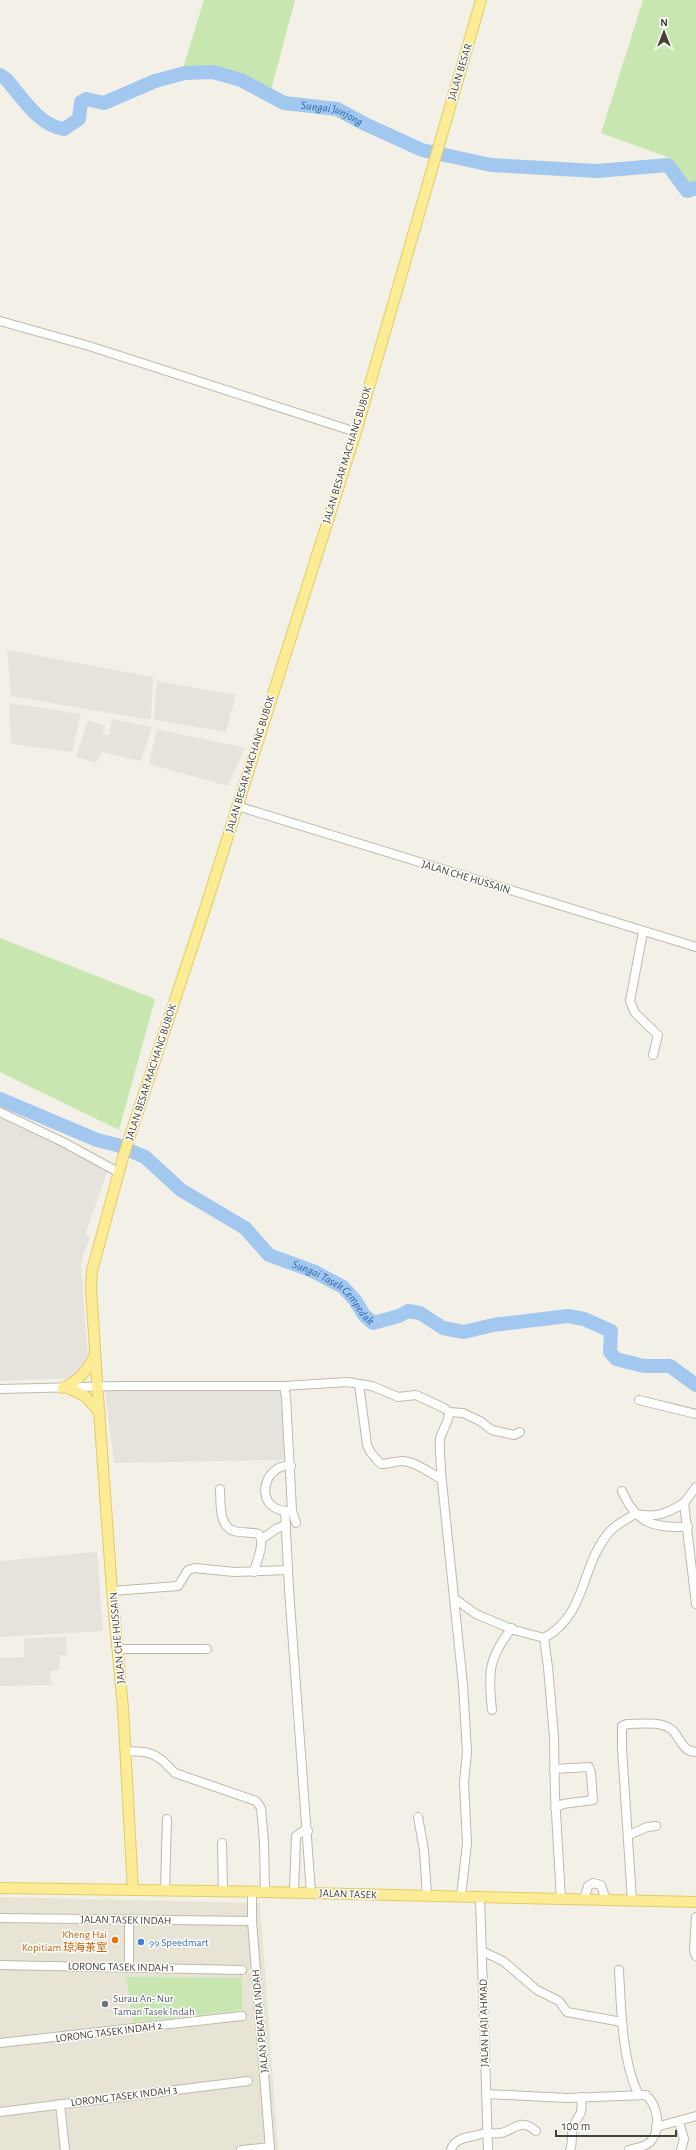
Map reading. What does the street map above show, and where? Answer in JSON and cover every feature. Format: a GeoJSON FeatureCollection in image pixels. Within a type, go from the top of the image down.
{"type":"FeatureCollection","features":[{"type":"Feature","properties":{"kind":"main road","name":"JALAN BESAR"},"geometry":{"type":"LineString","coordinates":[[438,144],[481,0]]}},
{"type":"Feature","properties":{"kind":"main road","name":"JALAN BESAR MACHANG BUBOK"},"geometry":{"type":"LineString","coordinates":[[98,1387],[91,1288],[92,1271],[118,1172],[237,806],[356,432],[438,144]]}},
{"type":"Feature","properties":{"kind":"main road"},"geometry":{"type":"LineString","coordinates":[[66,1388],[84,1375],[96,1354]]}},
{"type":"Feature","properties":{"kind":"main road","name":"JALAN CHE HUSSAIN"},"geometry":{"type":"LineString","coordinates":[[98,1387],[112,1591],[119,1649],[133,1890]]}},
{"type":"Feature","properties":{"kind":"main road"},"geometry":{"type":"LineString","coordinates":[[66,1388],[85,1396],[100,1413]]}},
{"type":"Feature","properties":{"kind":"main road","name":"JALAN TASEK"},"geometry":{"type":"LineString","coordinates":[[0,1888],[294,1892],[696,1902]]}},
{"type":"Feature","properties":{"kind":"street"},"geometry":{"type":"LineString","coordinates":[[0,321],[89,346],[356,432]]}},
{"type":"Feature","properties":{"kind":"street","name":"JALAN CHE HUSSAIN"},"geometry":{"type":"LineString","coordinates":[[237,806],[643,932],[696,947]]}},
{"type":"Feature","properties":{"kind":"street"},"geometry":{"type":"LineString","coordinates":[[643,932],[630,1001],[635,1013],[658,1035],[653,1055]]}},
{"type":"Feature","properties":{"kind":"street"},"geometry":{"type":"LineString","coordinates":[[0,1112],[63,1142],[118,1172]]}},
{"type":"Feature","properties":{"kind":"street"},"geometry":{"type":"LineString","coordinates":[[0,1389],[284,1386],[332,1383],[359,1384],[372,1386],[398,1397],[416,1395],[427,1399],[449,1412],[463,1413],[480,1421],[492,1430],[514,1435],[520,1432]]}},
{"type":"Feature","properties":{"kind":"street"},"geometry":{"type":"LineString","coordinates":[[359,1384],[367,1445],[371,1453],[381,1464],[392,1464],[401,1461],[408,1462],[441,1479]]}},
{"type":"Feature","properties":{"kind":"street"},"geometry":{"type":"LineString","coordinates":[[284,1386],[290,1466],[289,1511],[286,1526],[288,1570],[308,1831],[311,1893]]}},
{"type":"Feature","properties":{"kind":"street"},"geometry":{"type":"LineString","coordinates":[[639,1400],[696,1414]]}},
{"type":"Feature","properties":{"kind":"street"},"geometry":{"type":"LineString","coordinates":[[449,1412],[440,1441],[441,1479],[455,1599],[463,1685],[467,1752],[464,1782],[467,1843],[461,1896]]}},
{"type":"Feature","properties":{"kind":"street"},"geometry":{"type":"LineString","coordinates":[[290,1466],[278,1468],[271,1473],[266,1485],[265,1499],[268,1504],[289,1511],[296,1523]]}},
{"type":"Feature","properties":{"kind":"street"},"geometry":{"type":"LineString","coordinates":[[455,1599],[476,1614],[512,1628],[544,1638],[556,1631],[567,1620],[579,1600],[588,1570],[606,1535],[635,1514],[650,1517],[663,1514],[684,1504],[696,1487]]}},
{"type":"Feature","properties":{"kind":"street"},"geometry":{"type":"LineString","coordinates":[[220,1489],[223,1522],[227,1528],[235,1531],[259,1534],[262,1539],[262,1545],[254,1572]]}},
{"type":"Feature","properties":{"kind":"street"},"geometry":{"type":"LineString","coordinates":[[622,1491],[635,1514],[646,1522],[657,1526],[688,1527]]}},
{"type":"Feature","properties":{"kind":"street"},"geometry":{"type":"LineString","coordinates":[[684,1504],[688,1527],[696,1604]]}},
{"type":"Feature","properties":{"kind":"street"},"geometry":{"type":"LineString","coordinates":[[262,1539],[276,1529],[286,1526]]}},
{"type":"Feature","properties":{"kind":"street"},"geometry":{"type":"LineString","coordinates":[[112,1591],[178,1586],[188,1570],[195,1568],[254,1572],[288,1570]]}},
{"type":"Feature","properties":{"kind":"street"},"geometry":{"type":"LineString","coordinates":[[492,1710],[490,1674],[493,1656],[512,1628]]}},
{"type":"Feature","properties":{"kind":"street"},"geometry":{"type":"LineString","coordinates":[[544,1638],[550,1683],[554,1737],[554,1769],[561,1899]]}},
{"type":"Feature","properties":{"kind":"street"},"geometry":{"type":"LineString","coordinates":[[119,1649],[207,1649]]}},
{"type":"Feature","properties":{"kind":"street"},"geometry":{"type":"LineString","coordinates":[[632,1901],[629,1835],[622,1748],[622,1726],[627,1724],[660,1724],[671,1729],[686,1749],[696,1752]]}},
{"type":"Feature","properties":{"kind":"street"},"geometry":{"type":"LineString","coordinates":[[126,1751],[145,1752],[154,1755],[162,1760],[175,1773],[256,1801],[261,1808],[264,1842],[265,1892]]}},
{"type":"Feature","properties":{"kind":"street"},"geometry":{"type":"LineString","coordinates":[[554,1769],[589,1767],[593,1786],[593,1800],[563,1804],[556,1808]]}},
{"type":"Feature","properties":{"kind":"street"},"geometry":{"type":"LineString","coordinates":[[418,1817],[424,1850],[427,1896]]}},
{"type":"Feature","properties":{"kind":"street"},"geometry":{"type":"LineString","coordinates":[[165,1890],[167,1819]]}},
{"type":"Feature","properties":{"kind":"street"},"geometry":{"type":"LineString","coordinates":[[629,1835],[647,1827],[656,1826]]}},
{"type":"Feature","properties":{"kind":"street"},"geometry":{"type":"LineString","coordinates":[[294,1892],[296,1836],[302,1831],[308,1831]]}},
{"type":"Feature","properties":{"kind":"street"},"geometry":{"type":"LineString","coordinates":[[222,1843],[223,1891]]}},
{"type":"Feature","properties":{"kind":"street"},"geometry":{"type":"LineString","coordinates":[[584,1900],[588,1886],[597,1883],[601,1885],[606,1900]]}},
{"type":"Feature","properties":{"kind":"street","name":"JALAN PEKATRA INDAH"},"geometry":{"type":"LineString","coordinates":[[252,1892],[252,1921],[270,2148]]}},
{"type":"Feature","properties":{"kind":"street","name":"JALAN HAJI AHMAD"},"geometry":{"type":"LineString","coordinates":[[480,1897],[488,2150]]}},
{"type":"Feature","properties":{"kind":"street"},"geometry":{"type":"LineString","coordinates":[[696,1917],[694,1951],[696,1956]]}},
{"type":"Feature","properties":{"kind":"street","name":"JALAN TASEK INDAH"},"geometry":{"type":"LineString","coordinates":[[0,1918],[252,1921]]}},
{"type":"Feature","properties":{"kind":"street"},"geometry":{"type":"LineString","coordinates":[[129,1920],[130,1967]]}},
{"type":"Feature","properties":{"kind":"street"},"geometry":{"type":"LineString","coordinates":[[482,1951],[503,1962],[537,1990],[559,2001],[567,2012],[622,2022]]}},
{"type":"Feature","properties":{"kind":"street","name":"LORONG TASEK INDAH 1"},"geometry":{"type":"LineString","coordinates":[[0,1965],[242,1970]]}},
{"type":"Feature","properties":{"kind":"street"},"geometry":{"type":"LineString","coordinates":[[619,1970],[622,2022],[628,2058],[635,2086],[640,2095]]}},
{"type":"Feature","properties":{"kind":"street","name":"LORONG TASEK INDAH 2"},"geometry":{"type":"LineString","coordinates":[[0,2043],[242,2016]]}},
{"type":"Feature","properties":{"kind":"street","name":"LORONG TASEK INDAH 3"},"geometry":{"type":"LineString","coordinates":[[0,2112],[248,2081]]}},
{"type":"Feature","properties":{"kind":"street"},"geometry":{"type":"LineString","coordinates":[[486,2094],[581,2097],[646,2095],[655,2107],[657,2121],[656,2127],[650,2142],[641,2147],[629,2150]]}},
{"type":"Feature","properties":{"kind":"street"},"geometry":{"type":"LineString","coordinates":[[570,2150],[573,2143],[573,2129],[583,2111],[581,2097]]}},
{"type":"Feature","properties":{"kind":"street"},"geometry":{"type":"LineString","coordinates":[[60,2104],[65,2150]]}},
{"type":"Feature","properties":{"kind":"street"},"geometry":{"type":"LineString","coordinates":[[656,2127],[679,2122],[696,2116]]}},
{"type":"Feature","properties":{"kind":"street"},"geometry":{"type":"LineString","coordinates":[[679,2122],[684,2138],[681,2150]]}},
{"type":"Feature","properties":{"kind":"street"},"geometry":{"type":"LineString","coordinates":[[451,2150],[456,2141],[464,2137],[477,2136],[487,2132],[504,2134],[521,2123],[527,2123],[536,2130]]}},
{"type":"Feature","properties":{"kind":"street"},"geometry":{"type":"LineString","coordinates":[[241,2150],[270,2148]]}},
{"type":"Feature","properties":{"kind":"shaded area"},"geometry":{"type":"Polygon","coordinates":[[[7,650],[153,677],[151,720],[11,696],[7,650]]]}},
{"type":"Feature","properties":{"kind":"shaded area"},"geometry":{"type":"Polygon","coordinates":[[[157,681],[236,695],[226,732],[154,720],[157,681]]]}},
{"type":"Feature","properties":{"kind":"shaded area"},"geometry":{"type":"Polygon","coordinates":[[[9,703],[81,714],[72,752],[11,744],[9,703]]]}},
{"type":"Feature","properties":{"kind":"shaded area"},"geometry":{"type":"Polygon","coordinates":[[[112,719],[152,727],[141,761],[102,752],[96,763],[76,757],[88,720],[105,726],[102,734],[109,735],[112,719]]]}},
{"type":"Feature","properties":{"kind":"shaded area"},"geometry":{"type":"Polygon","coordinates":[[[157,729],[245,748],[228,786],[149,764],[157,729]]]}},
{"type":"Feature","properties":{"kind":"shaded area"},"geometry":{"type":"Polygon","coordinates":[[[0,1114],[108,1169],[85,1235],[90,1236],[81,1262],[88,1361],[70,1378],[0,1381],[0,1114]]]}},
{"type":"Feature","properties":{"kind":"shaded area"},"geometry":{"type":"Polygon","coordinates":[[[274,1388],[281,1393],[284,1460],[114,1463],[105,1391],[274,1388]]]}},
{"type":"Feature","properties":{"kind":"shaded area"},"geometry":{"type":"Polygon","coordinates":[[[97,1552],[103,1631],[0,1637],[0,1561],[97,1552]]]}},
{"type":"Feature","properties":{"kind":"shaded area"},"geometry":{"type":"Polygon","coordinates":[[[66,1637],[67,1655],[60,1655],[60,1669],[50,1671],[52,1685],[0,1686],[0,1658],[24,1657],[24,1638],[66,1637]]]}},
{"type":"Feature","properties":{"kind":"shaded area"},"geometry":{"type":"Polygon","coordinates":[[[0,1897],[260,1903],[278,2150],[0,2150],[0,1897]]]}},
{"type":"Feature","properties":{"kind":"green space"},"geometry":{"type":"Polygon","coordinates":[[[204,0],[295,0],[271,90],[249,77],[229,71],[183,68],[204,0]]]}},
{"type":"Feature","properties":{"kind":"green space"},"geometry":{"type":"Polygon","coordinates":[[[643,0],[696,0],[696,183],[688,186],[670,158],[601,133],[643,0]]]}},
{"type":"Feature","properties":{"kind":"green space"},"geometry":{"type":"Polygon","coordinates":[[[0,938],[155,999],[119,1130],[0,1072],[0,938]]]}},
{"type":"Feature","properties":{"kind":"green space"},"geometry":{"type":"Polygon","coordinates":[[[126,1977],[242,1978],[242,2010],[133,2022],[126,1977]]]}},
{"type":"Feature","properties":{"kind":"waterway","name":"Sungai Junjong"},"geometry":{"type":"LineString","coordinates":[[0,75],[6,79],[39,117],[55,127],[64,129],[79,119],[81,102],[86,99],[104,103],[155,81],[185,73],[213,72],[241,80],[284,103],[337,109],[365,124],[422,150],[491,165],[597,171],[668,165],[687,191],[696,188]]}},
{"type":"Feature","properties":{"kind":"waterway","name":"Sungai Tasek Cempedak"},"geometry":{"type":"LineString","coordinates":[[0,1099],[97,1140],[117,1145],[145,1157],[181,1190],[245,1228],[269,1255],[313,1271],[343,1287],[355,1300],[364,1315],[373,1323],[399,1316],[408,1311],[420,1313],[443,1328],[464,1332],[493,1325],[568,1316],[584,1319],[611,1331],[610,1352],[616,1359],[644,1366],[670,1366],[696,1385]]}},
{"type":"Feature","properties":{"kind":"place","name":"Kheng Hai Kopitiam 琼海茶室"},"geometry":{"type":"Point","coordinates":[115,1940]}},
{"type":"Feature","properties":{"kind":"place","name":"99 Speedmart"},"geometry":{"type":"Point","coordinates":[141,1942]}},
{"type":"Feature","properties":{"kind":"place","name":"Surau An- Nur Taman Tasek Indah"},"geometry":{"type":"Point","coordinates":[105,2004]}}]}
